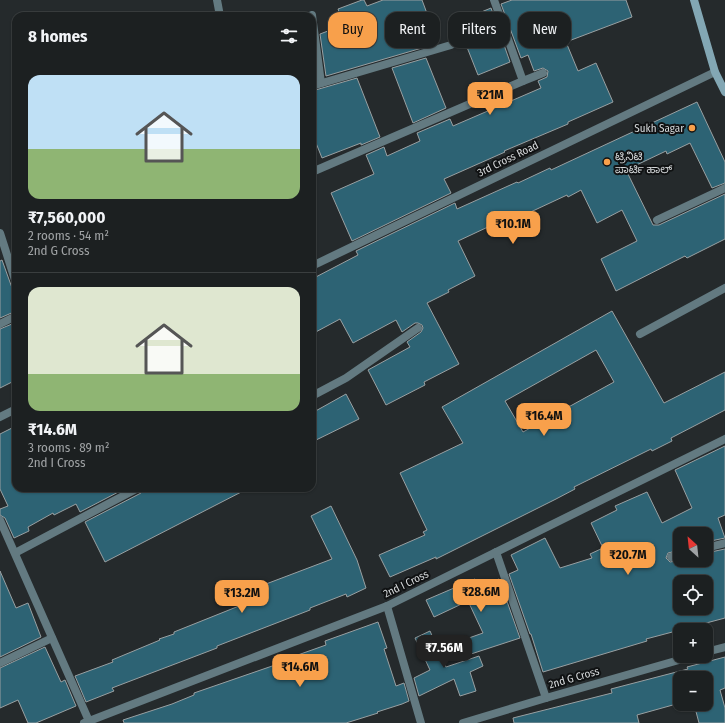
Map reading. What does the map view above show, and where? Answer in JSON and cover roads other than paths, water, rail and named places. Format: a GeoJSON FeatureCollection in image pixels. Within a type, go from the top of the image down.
{"type":"FeatureCollection","features":[{"type":"Feature","properties":{"kind":"main road"},"geometry":{"type":"LineString","coordinates":[[694,0],[714,72],[725,92]]}},
{"type":"Feature","properties":{"kind":"street"},"geometry":{"type":"LineString","coordinates":[[217,0],[219,12]]}},
{"type":"Feature","properties":{"kind":"street"},"geometry":{"type":"LineString","coordinates":[[494,0],[522,81]]}},
{"type":"Feature","properties":{"kind":"street"},"geometry":{"type":"LineString","coordinates":[[316,45],[321,83]]}},
{"type":"Feature","properties":{"kind":"street"},"geometry":{"type":"LineString","coordinates":[[316,85],[448,46]]}},
{"type":"Feature","properties":{"kind":"street","name":"3rd Cross Road"},"geometry":{"type":"LineString","coordinates":[[316,264],[714,72]]}},
{"type":"Feature","properties":{"kind":"street"},"geometry":{"type":"LineString","coordinates":[[316,170],[522,81],[543,74]]}},
{"type":"Feature","properties":{"kind":"street"},"geometry":{"type":"LineString","coordinates":[[657,220],[725,188]]}},
{"type":"Feature","properties":{"kind":"street"},"geometry":{"type":"LineString","coordinates":[[0,232],[12,270]]}},
{"type":"Feature","properties":{"kind":"street"},"geometry":{"type":"LineString","coordinates":[[640,334],[725,288]]}},
{"type":"Feature","properties":{"kind":"street"},"geometry":{"type":"LineString","coordinates":[[0,324],[12,318]]}},
{"type":"Feature","properties":{"kind":"street"},"geometry":{"type":"LineString","coordinates":[[316,394],[346,378],[418,328]]}},
{"type":"Feature","properties":{"kind":"street"},"geometry":{"type":"LineString","coordinates":[[0,416],[12,411]]}},
{"type":"Feature","properties":{"kind":"street","name":"2nd I Cross"},"geometry":{"type":"LineString","coordinates":[[87,722],[387,606],[725,438]]}},
{"type":"Feature","properties":{"kind":"street"},"geometry":{"type":"LineString","coordinates":[[15,553],[130,492]]}},
{"type":"Feature","properties":{"kind":"street"},"geometry":{"type":"LineString","coordinates":[[0,520],[87,722]]}},
{"type":"Feature","properties":{"kind":"street"},"geometry":{"type":"LineString","coordinates":[[713,546],[725,543]]}},
{"type":"Feature","properties":{"kind":"street"},"geometry":{"type":"LineString","coordinates":[[496,552],[546,698]]}},
{"type":"Feature","properties":{"kind":"street"},"geometry":{"type":"LineString","coordinates":[[387,606],[421,723]]}},
{"type":"Feature","properties":{"kind":"street"},"geometry":{"type":"LineString","coordinates":[[0,663],[52,638]]}},
{"type":"Feature","properties":{"kind":"street"},"geometry":{"type":"LineString","coordinates":[[713,650],[725,647]]}},
{"type":"Feature","properties":{"kind":"street","name":"2nd G Cross"},"geometry":{"type":"LineString","coordinates":[[463,723],[673,661]]}},
{"type":"Feature","properties":{"kind":"place","name":"Sukh Sagar"},"geometry":{"type":"Point","coordinates":[692,128]}},
{"type":"Feature","properties":{"kind":"place","name":"ಟ್ರಿನಿಟಿ ಪಾರ್ಟಿ ಹಾಲ್"},"geometry":{"type":"Point","coordinates":[607,162]}}]}
